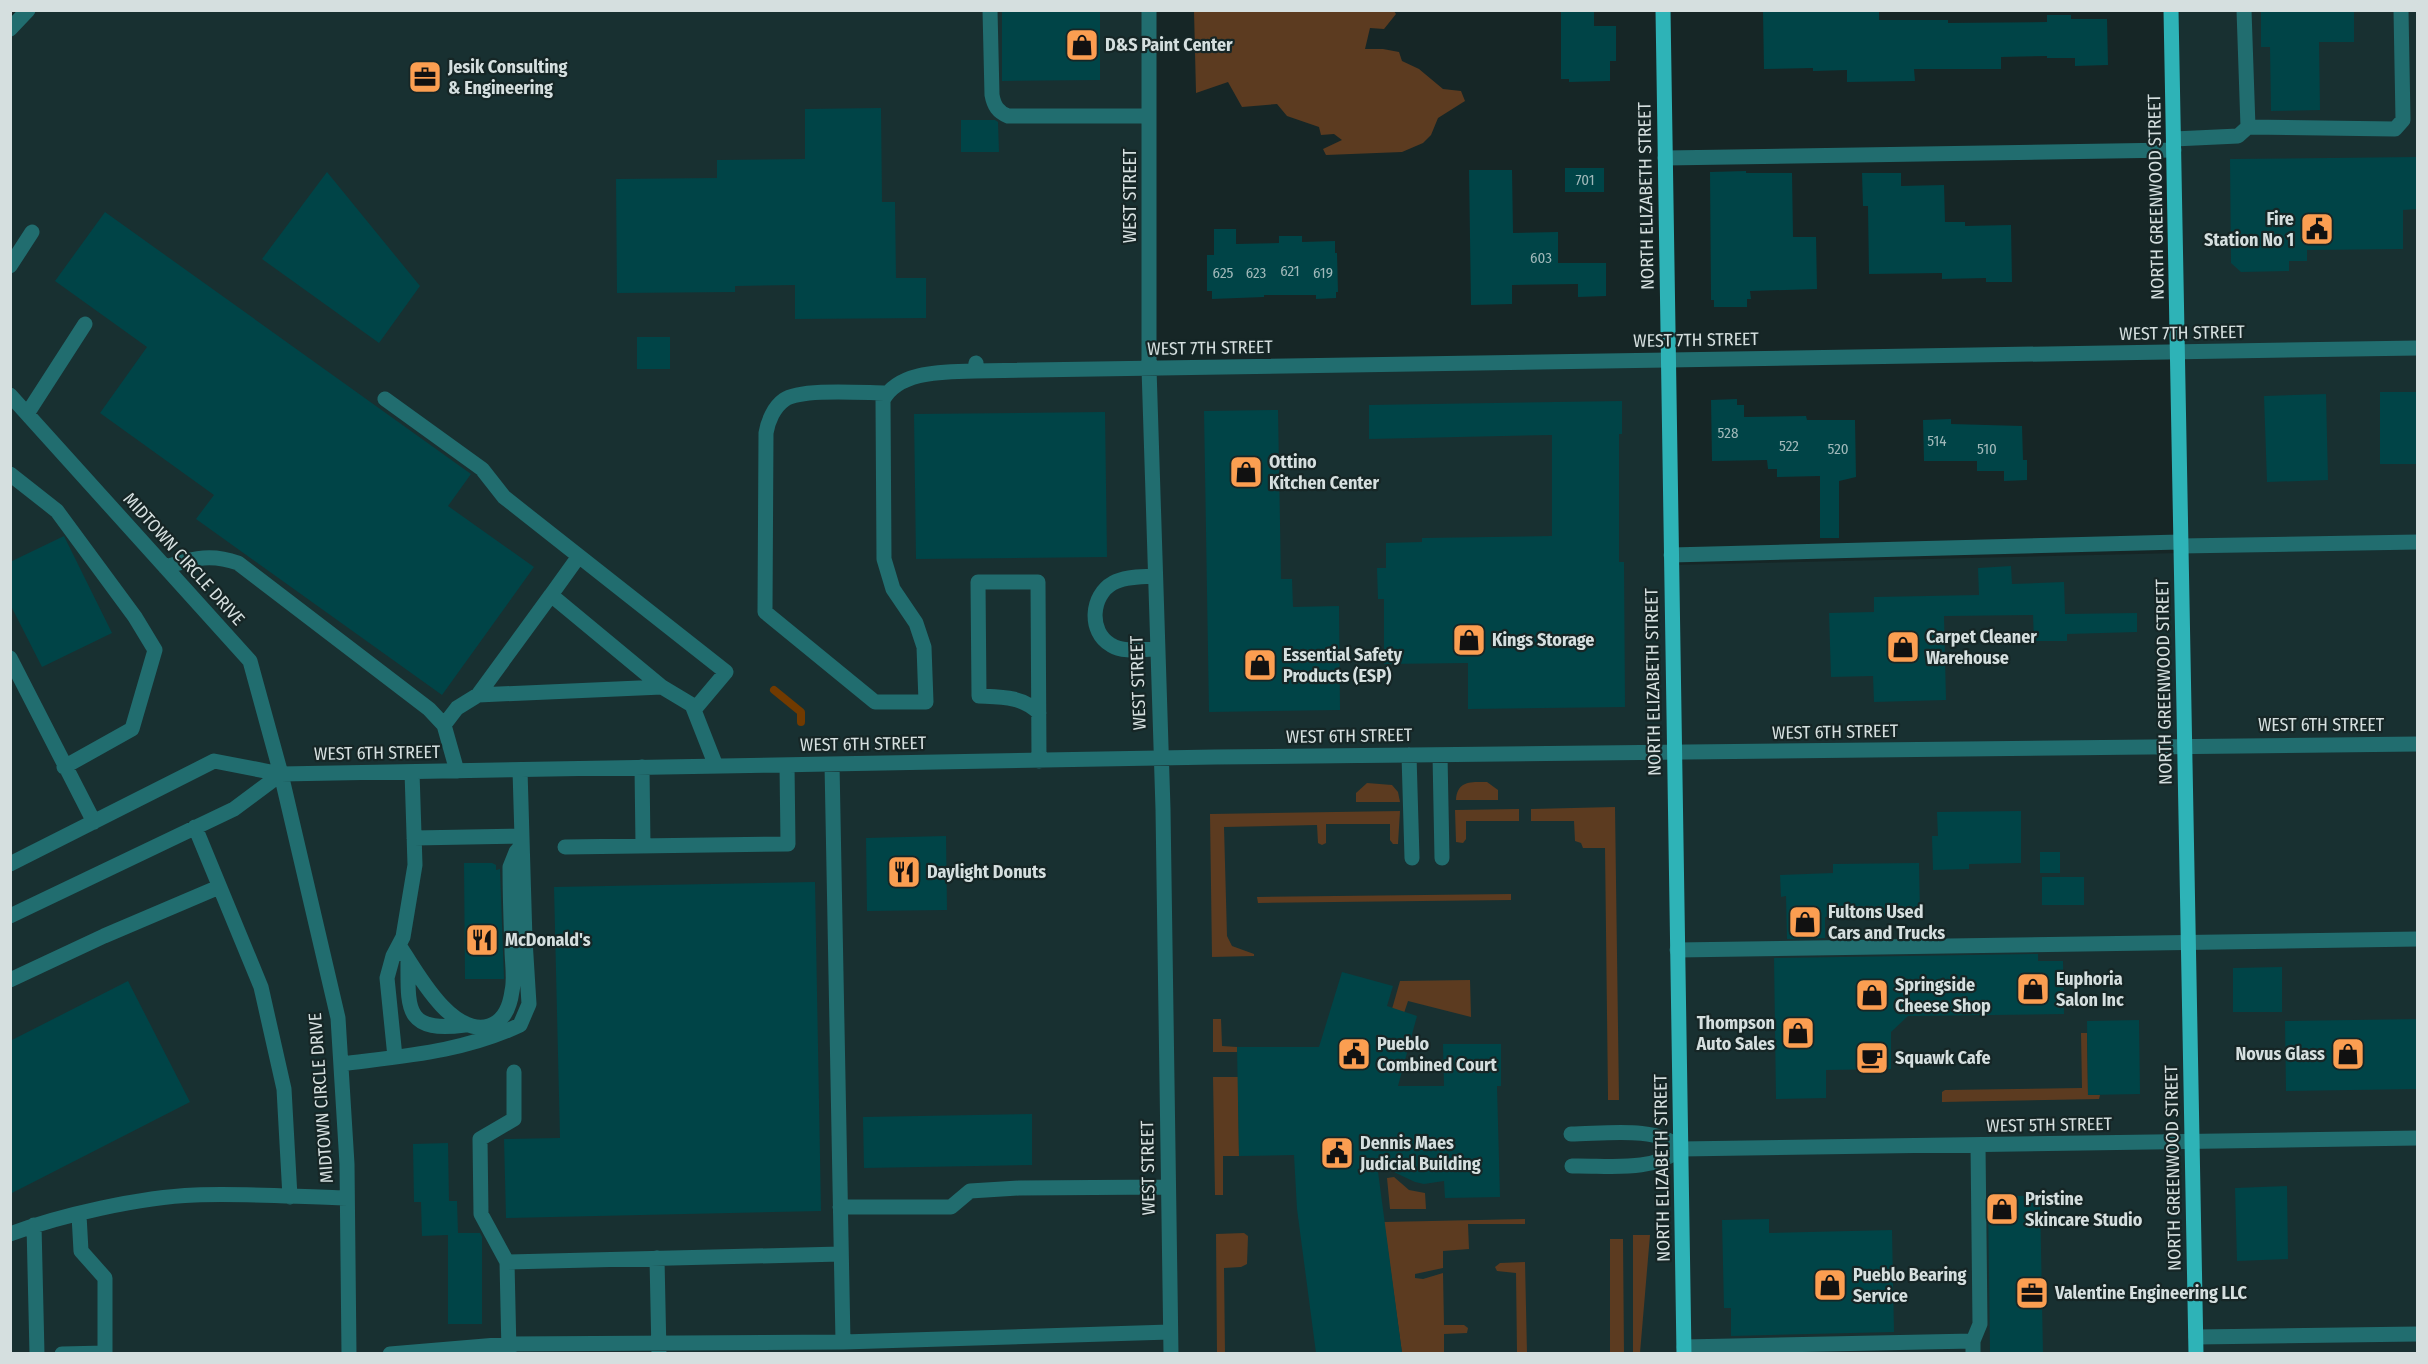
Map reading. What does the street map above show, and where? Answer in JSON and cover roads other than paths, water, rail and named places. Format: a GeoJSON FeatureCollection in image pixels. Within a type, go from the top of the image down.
{"type":"FeatureCollection","features":[{"type":"Feature","properties":{"kind":"main road","name":"NORTH ELIZABETH STREET"},"geometry":{"type":"LineString","coordinates":[[1663,10],[1684,1350]]}},
{"type":"Feature","properties":{"kind":"main road","name":"NORTH GREENWOOD STREET"},"geometry":{"type":"LineString","coordinates":[[2171,10],[2196,1353]]}},
{"type":"Feature","properties":{"kind":"street"},"geometry":{"type":"LineString","coordinates":[[10,29],[27,10]]}},
{"type":"Feature","properties":{"kind":"street"},"geometry":{"type":"LineString","coordinates":[[990,10],[992,95],[996,109],[1002,114],[1008,116],[1149,116]]}},
{"type":"Feature","properties":{"kind":"street","name":"WEST STREET"},"geometry":{"type":"LineString","coordinates":[[1149,10],[1149,368],[1163,809],[1171,1353]]}},
{"type":"Feature","properties":{"kind":"street"},"geometry":{"type":"LineString","coordinates":[[2244,10],[2247,128]]}},
{"type":"Feature","properties":{"kind":"street"},"geometry":{"type":"LineString","coordinates":[[1665,158],[2174,145],[2238,136],[2247,128],[2395,129],[2403,120],[2401,10]]}},
{"type":"Feature","properties":{"kind":"street"},"geometry":{"type":"LineString","coordinates":[[10,267],[33,232]]}},
{"type":"Feature","properties":{"kind":"street"},"geometry":{"type":"LineString","coordinates":[[27,414],[85,324]]}},
{"type":"Feature","properties":{"kind":"street","name":"WEST 7TH STREET"},"geometry":{"type":"LineString","coordinates":[[887,393],[906,380],[975,367],[1149,368],[2418,348]]}},
{"type":"Feature","properties":{"kind":"street"},"geometry":{"type":"LineString","coordinates":[[811,393],[887,393],[883,400],[884,559],[892,589],[916,623],[924,647],[926,702],[875,702],[765,612],[765,433],[768,420],[783,401],[793,396],[811,393]]}},
{"type":"Feature","properties":{"kind":"street","name":"MIDTOWN CIRCLE DRIVE"},"geometry":{"type":"LineString","coordinates":[[10,395],[250,661],[281,774],[338,1018],[347,1198],[349,1353]]}},
{"type":"Feature","properties":{"kind":"street"},"geometry":{"type":"LineString","coordinates":[[386,399],[482,469],[504,497],[726,672],[694,710]]}},
{"type":"Feature","properties":{"kind":"street"},"geometry":{"type":"LineString","coordinates":[[10,474],[57,511],[135,617],[155,650],[132,729],[64,767]]}},
{"type":"Feature","properties":{"kind":"street"},"geometry":{"type":"LineString","coordinates":[[1671,555],[2180,544],[2418,542]]}},
{"type":"Feature","properties":{"kind":"street"},"geometry":{"type":"LineString","coordinates":[[444,725],[457,708],[478,695],[579,556]]}},
{"type":"Feature","properties":{"kind":"street"},"geometry":{"type":"LineString","coordinates":[[165,567],[204,557],[221,557],[238,563],[429,709],[444,725],[457,771]]}},
{"type":"Feature","properties":{"kind":"street"},"geometry":{"type":"LineString","coordinates":[[1155,576],[1113,582],[1098,596],[1096,618],[1098,633],[1111,645],[1123,650],[1157,649]]}},
{"type":"Feature","properties":{"kind":"street"},"geometry":{"type":"LineString","coordinates":[[1039,713],[1020,700],[979,696],[978,582],[1038,582],[1039,713],[1039,761]]}},
{"type":"Feature","properties":{"kind":"street"},"geometry":{"type":"LineString","coordinates":[[551,595],[662,687],[692,705],[716,766]]}},
{"type":"Feature","properties":{"kind":"street"},"geometry":{"type":"LineString","coordinates":[[10,658],[94,822]]}},
{"type":"Feature","properties":{"kind":"street"},"geometry":{"type":"LineString","coordinates":[[478,695],[662,687]]}},
{"type":"Feature","properties":{"kind":"street","name":"WEST 6TH STREET"},"geometry":{"type":"LineString","coordinates":[[281,774],[1409,755],[1674,754],[2418,744]]}},
{"type":"Feature","properties":{"kind":"street"},"geometry":{"type":"LineString","coordinates":[[1409,755],[1412,858]]}},
{"type":"Feature","properties":{"kind":"street"},"geometry":{"type":"LineString","coordinates":[[1440,755],[1442,858]]}},
{"type":"Feature","properties":{"kind":"street"},"geometry":{"type":"LineString","coordinates":[[10,864],[214,761],[281,774]]}},
{"type":"Feature","properties":{"kind":"street"},"geometry":{"type":"LineString","coordinates":[[832,764],[843,1342]]}},
{"type":"Feature","properties":{"kind":"street"},"geometry":{"type":"LineString","coordinates":[[565,847],[788,844],[786,765]]}},
{"type":"Feature","properties":{"kind":"street"},"geometry":{"type":"LineString","coordinates":[[642,767],[643,846]]}},
{"type":"Feature","properties":{"kind":"street"},"geometry":{"type":"LineString","coordinates":[[341,1064],[463,1047],[496,1037],[520,1025],[529,1005],[520,770]]}},
{"type":"Feature","properties":{"kind":"street"},"geometry":{"type":"LineString","coordinates":[[395,1057],[387,978],[393,956],[403,938],[415,865],[412,772]]}},
{"type":"Feature","properties":{"kind":"street"},"geometry":{"type":"LineString","coordinates":[[10,916],[234,808],[281,774]]}},
{"type":"Feature","properties":{"kind":"street"},"geometry":{"type":"LineString","coordinates":[[195,827],[261,987],[284,1089],[290,1197]]}},
{"type":"Feature","properties":{"kind":"street"},"geometry":{"type":"LineString","coordinates":[[414,838],[521,840]]}},
{"type":"Feature","properties":{"kind":"street"},"geometry":{"type":"LineString","coordinates":[[408,959],[408,1004],[413,1016],[428,1026],[446,1028],[465,1025],[482,1028],[498,1023],[508,1009],[513,988],[510,867],[521,840]]}},
{"type":"Feature","properties":{"kind":"street"},"geometry":{"type":"LineString","coordinates":[[10,980],[104,936],[219,887]]}},
{"type":"Feature","properties":{"kind":"street"},"geometry":{"type":"LineString","coordinates":[[1677,950],[2418,939]]}},
{"type":"Feature","properties":{"kind":"street"},"geometry":{"type":"LineString","coordinates":[[399,945],[425,986],[448,1012],[465,1025]]}},
{"type":"Feature","properties":{"kind":"street"},"geometry":{"type":"LineString","coordinates":[[509,1349],[507,1262],[481,1214],[480,1139],[514,1119],[514,1072]]}},
{"type":"Feature","properties":{"kind":"street"},"geometry":{"type":"LineString","coordinates":[[1571,1134],[1654,1134],[1671,1140],[1681,1149],[1665,1160],[1643,1165],[1572,1166]]}},
{"type":"Feature","properties":{"kind":"street","name":"WEST 5TH STREET"},"geometry":{"type":"LineString","coordinates":[[1681,1149],[2418,1138]]}},
{"type":"Feature","properties":{"kind":"street"},"geometry":{"type":"LineString","coordinates":[[1684,1350],[1973,1347],[1980,1324],[1978,1145]]}},
{"type":"Feature","properties":{"kind":"street"},"geometry":{"type":"LineString","coordinates":[[840,1207],[951,1207],[970,1191],[1018,1188],[1168,1187]]}},
{"type":"Feature","properties":{"kind":"street"},"geometry":{"type":"LineString","coordinates":[[10,1234],[33,1225],[130,1203],[194,1195],[347,1198]]}},
{"type":"Feature","properties":{"kind":"street"},"geometry":{"type":"LineString","coordinates":[[62,1353],[105,1353],[105,1278],[81,1251],[79,1215]]}},
{"type":"Feature","properties":{"kind":"street"},"geometry":{"type":"LineString","coordinates":[[33,1225],[37,1353]]}},
{"type":"Feature","properties":{"kind":"street"},"geometry":{"type":"LineString","coordinates":[[507,1262],[841,1254]]}},
{"type":"Feature","properties":{"kind":"street"},"geometry":{"type":"LineString","coordinates":[[657,1258],[659,1349]]}},
{"type":"Feature","properties":{"kind":"street"},"geometry":{"type":"LineString","coordinates":[[390,1353],[509,1349],[659,1349],[843,1342],[864,1347],[1170,1332]]}},
{"type":"Feature","properties":{"kind":"street"},"geometry":{"type":"LineString","coordinates":[[2196,1337],[2418,1334]]}},
{"type":"Feature","properties":{"kind":"waterway"},"geometry":{"type":"LineString","coordinates":[[774,690],[801,712],[801,722]]}},
{"type":"Feature","properties":{"kind":"place","name":"D&S Paint Center"},"geometry":{"type":"Point","coordinates":[1082,45]}},
{"type":"Feature","properties":{"kind":"place","name":"Jesik Consulting & Engineering"},"geometry":{"type":"Point","coordinates":[425,77]}},
{"type":"Feature","properties":{"kind":"place","name":"Fire Station No 1"},"geometry":{"type":"Point","coordinates":[2317,229]}},
{"type":"Feature","properties":{"kind":"place","name":"Ottino Kitchen Center"},"geometry":{"type":"Point","coordinates":[1246,472]}},
{"type":"Feature","properties":{"kind":"place","name":"Kings Storage"},"geometry":{"type":"Point","coordinates":[1469,640]}},
{"type":"Feature","properties":{"kind":"place","name":"Carpet Cleaner Warehouse"},"geometry":{"type":"Point","coordinates":[1903,647]}},
{"type":"Feature","properties":{"kind":"place","name":"Essential Safety Products (ESP)"},"geometry":{"type":"Point","coordinates":[1260,665]}},
{"type":"Feature","properties":{"kind":"place","name":"Daylight Donuts"},"geometry":{"type":"Point","coordinates":[904,872]}},
{"type":"Feature","properties":{"kind":"place","name":"Fultons Used Cars and Trucks"},"geometry":{"type":"Point","coordinates":[1805,922]}},
{"type":"Feature","properties":{"kind":"place","name":"McDonald's"},"geometry":{"type":"Point","coordinates":[482,940]}},
{"type":"Feature","properties":{"kind":"place","name":"Euphoria Salon Inc"},"geometry":{"type":"Point","coordinates":[2033,989]}},
{"type":"Feature","properties":{"kind":"place","name":"Springside Cheese Shop"},"geometry":{"type":"Point","coordinates":[1872,995]}},
{"type":"Feature","properties":{"kind":"place","name":"Thompson Auto Sales"},"geometry":{"type":"Point","coordinates":[1798,1033]}},
{"type":"Feature","properties":{"kind":"place","name":"Pueblo Combined Court"},"geometry":{"type":"Point","coordinates":[1354,1054]}},
{"type":"Feature","properties":{"kind":"place","name":"Novus Glass"},"geometry":{"type":"Point","coordinates":[2348,1054]}},
{"type":"Feature","properties":{"kind":"place","name":"Squawk Cafe"},"geometry":{"type":"Point","coordinates":[1872,1058]}},
{"type":"Feature","properties":{"kind":"place","name":"Dennis Maes Judicial Building"},"geometry":{"type":"Point","coordinates":[1337,1153]}},
{"type":"Feature","properties":{"kind":"place","name":"Pristine Skincare Studio"},"geometry":{"type":"Point","coordinates":[2002,1209]}},
{"type":"Feature","properties":{"kind":"place","name":"Pueblo Bearing Service"},"geometry":{"type":"Point","coordinates":[1830,1285]}},
{"type":"Feature","properties":{"kind":"place","name":"Valentine Engineering LLC"},"geometry":{"type":"Point","coordinates":[2032,1293]}}]}
